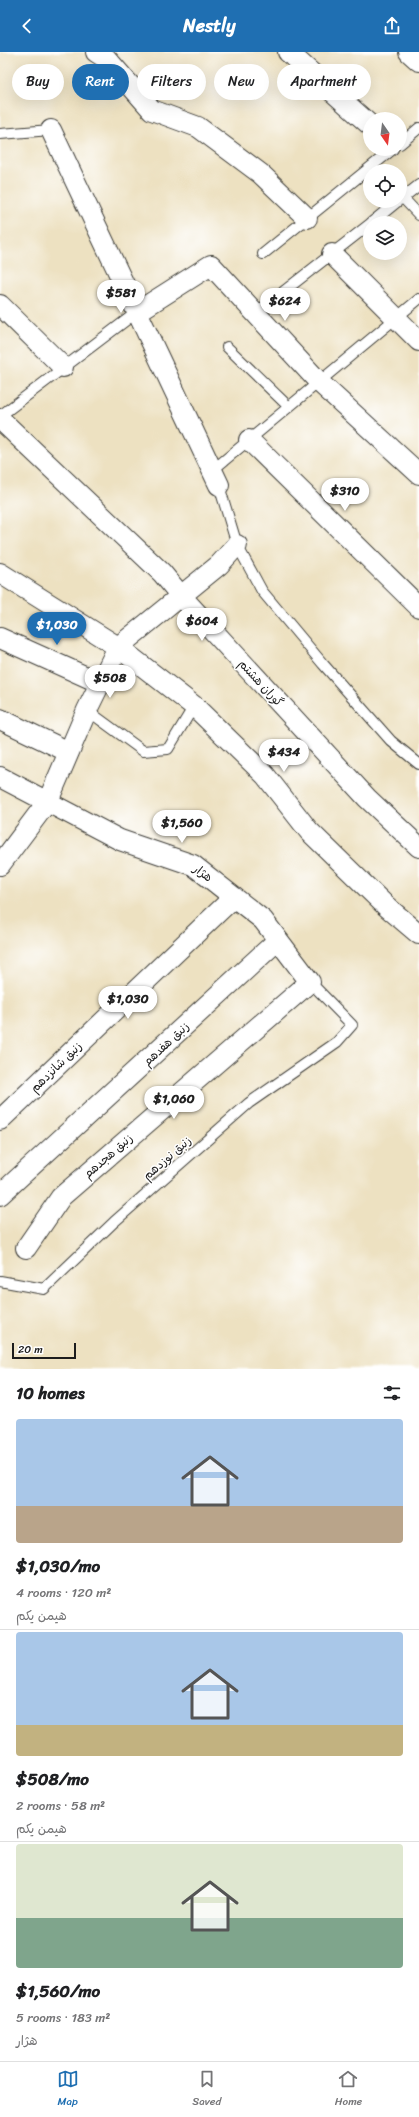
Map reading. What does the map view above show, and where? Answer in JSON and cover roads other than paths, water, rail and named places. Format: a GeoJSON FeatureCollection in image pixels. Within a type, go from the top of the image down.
{"type":"FeatureCollection","features":[{"type":"Feature","properties":{"kind":"street"},"geometry":{"type":"LineString","coordinates":[[96,52],[107,59],[152,110],[198,127],[262,174],[307,218]]}},
{"type":"Feature","properties":{"kind":"street"},"geometry":{"type":"LineString","coordinates":[[288,52],[363,119]]}},
{"type":"Feature","properties":{"kind":"street"},"geometry":{"type":"LineString","coordinates":[[409,52],[419,61]]}},
{"type":"Feature","properties":{"kind":"street"},"geometry":{"type":"LineString","coordinates":[[51,130],[219,485]]}},
{"type":"Feature","properties":{"kind":"street"},"geometry":{"type":"LineString","coordinates":[[332,254],[397,317],[419,341]]}},
{"type":"Feature","properties":{"kind":"street"},"geometry":{"type":"LineString","coordinates":[[137,312],[211,265],[319,382],[419,474]]}},
{"type":"Feature","properties":{"kind":"street"},"geometry":{"type":"LineString","coordinates":[[0,304],[63,367]]}},
{"type":"Feature","properties":{"kind":"street","name":"گوران هشتم"},"geometry":{"type":"LineString","coordinates":[[0,418],[162,573],[181,596],[367,798],[419,847]]}},
{"type":"Feature","properties":{"kind":"street"},"geometry":{"type":"LineString","coordinates":[[249,440],[419,607]]}},
{"type":"Feature","properties":{"kind":"street"},"geometry":{"type":"LineString","coordinates":[[0,866],[48,801],[86,710],[118,647],[219,565],[237,545]]}},
{"type":"Feature","properties":{"kind":"street"},"geometry":{"type":"LineString","coordinates":[[0,573],[118,647],[194,706],[265,775],[309,831],[386,906],[419,934]]}},
{"type":"Feature","properties":{"kind":"street"},"geometry":{"type":"LineString","coordinates":[[0,638],[100,683]]}},
{"type":"Feature","properties":{"kind":"street"},"geometry":{"type":"LineString","coordinates":[[0,719],[69,752]]}},
{"type":"Feature","properties":{"kind":"street","name":"هژار"},"geometry":{"type":"LineString","coordinates":[[0,777],[120,840],[193,865],[263,920],[310,982]]}},
{"type":"Feature","properties":{"kind":"street","name":"زنبق شانزدهم"},"geometry":{"type":"LineString","coordinates":[[3,1111],[234,897]]}},
{"type":"Feature","properties":{"kind":"street","name":"زنبق هفدهم"},"geometry":{"type":"LineString","coordinates":[[0,1195],[278,940]]}},
{"type":"Feature","properties":{"kind":"street","name":"زنبق هجدهم"},"geometry":{"type":"LineString","coordinates":[[26,1248],[61,1197],[310,982]]}},
{"type":"Feature","properties":{"kind":"lane"},"geometry":{"type":"LineString","coordinates":[[407,138],[419,128]]}},
{"type":"Feature","properties":{"kind":"lane"},"geometry":{"type":"LineString","coordinates":[[0,134],[51,130]]}},
{"type":"Feature","properties":{"kind":"lane"},"geometry":{"type":"LineString","coordinates":[[263,254],[384,156]]}},
{"type":"Feature","properties":{"kind":"lane"},"geometry":{"type":"LineString","coordinates":[[407,194],[419,185]]}},
{"type":"Feature","properties":{"kind":"lane"},"geometry":{"type":"LineString","coordinates":[[407,206],[419,215]]}},
{"type":"Feature","properties":{"kind":"lane"},"geometry":{"type":"LineString","coordinates":[[379,216],[390,208]]}},
{"type":"Feature","properties":{"kind":"lane"},"geometry":{"type":"LineString","coordinates":[[256,313],[363,229]]}},
{"type":"Feature","properties":{"kind":"lane"},"geometry":{"type":"LineString","coordinates":[[419,299],[214,469],[237,545],[262,591],[322,664],[392,741],[419,764]]}},
{"type":"Feature","properties":{"kind":"lane"},"geometry":{"type":"LineString","coordinates":[[0,418],[63,367],[137,312]]}},
{"type":"Feature","properties":{"kind":"lane"},"geometry":{"type":"LineString","coordinates":[[227,347],[289,407]]}},
{"type":"Feature","properties":{"kind":"lane"},"geometry":{"type":"LineString","coordinates":[[86,710],[144,751],[168,749],[194,706]]}},
{"type":"Feature","properties":{"kind":"lane","name":"زنبق نوزدهم"},"geometry":{"type":"LineString","coordinates":[[0,1281],[44,1289],[114,1222],[249,1104],[337,1042],[352,1025],[310,982]]}}]}
